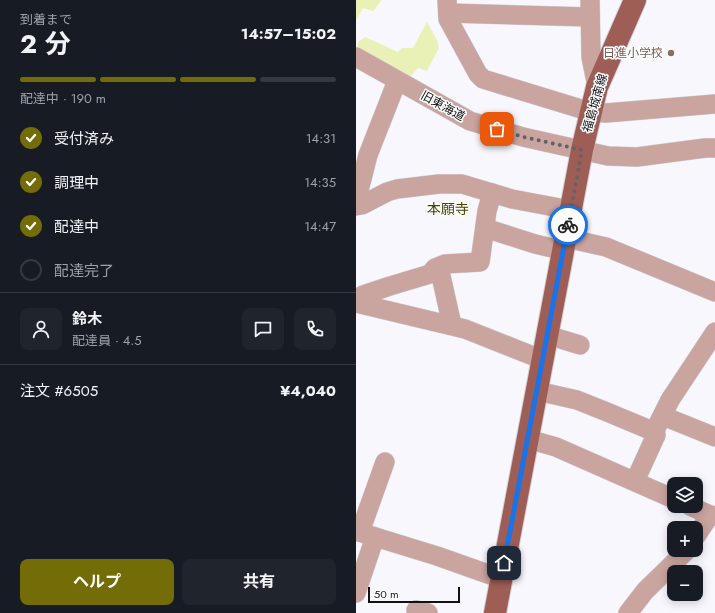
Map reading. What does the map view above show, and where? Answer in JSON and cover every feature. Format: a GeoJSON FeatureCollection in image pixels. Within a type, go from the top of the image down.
{"type":"FeatureCollection","features":[{"type":"Feature","properties":{"kind":"main road","name":"福島城南線"},"geometry":{"type":"LineString","coordinates":[[495,613],[547,335],[559,243],[597,87],[636,0]]}},
{"type":"Feature","properties":{"kind":"street"},"geometry":{"type":"LineString","coordinates":[[597,87],[591,57],[590,9],[447,7],[448,20],[478,74],[483,79],[590,112],[606,113],[715,104]]}},
{"type":"Feature","properties":{"kind":"street","name":"旧東海道"},"geometry":{"type":"LineString","coordinates":[[356,57],[470,121],[524,137],[608,156],[638,157],[715,148]]}},
{"type":"Feature","properties":{"kind":"street"},"geometry":{"type":"LineString","coordinates":[[356,202],[368,155],[397,80]]}},
{"type":"Feature","properties":{"kind":"street"},"geometry":{"type":"LineString","coordinates":[[356,206],[362,205],[387,192],[397,189],[439,184],[462,184],[512,199],[560,208]]}},
{"type":"Feature","properties":{"kind":"street"},"geometry":{"type":"LineString","coordinates":[[492,192],[487,211],[480,262],[445,264],[435,268],[430,274],[363,295],[356,303],[464,328],[542,360]]}},
{"type":"Feature","properties":{"kind":"street"},"geometry":{"type":"LineString","coordinates":[[485,228],[535,244],[559,243],[606,247],[715,292]]}},
{"type":"Feature","properties":{"kind":"street"},"geometry":{"type":"LineString","coordinates":[[440,267],[452,325]]}},
{"type":"Feature","properties":{"kind":"street"},"geometry":{"type":"LineString","coordinates":[[635,482],[670,400],[715,332]]}},
{"type":"Feature","properties":{"kind":"street"},"geometry":{"type":"LineString","coordinates":[[547,335],[580,345]]}},
{"type":"Feature","properties":{"kind":"street"},"geometry":{"type":"LineString","coordinates":[[537,391],[577,400],[593,406],[659,424],[715,437]]}},
{"type":"Feature","properties":{"kind":"street"},"geometry":{"type":"LineString","coordinates":[[528,439],[556,447],[667,496]]}},
{"type":"Feature","properties":{"kind":"street"},"geometry":{"type":"LineString","coordinates":[[356,593],[364,533],[385,462]]}},
{"type":"Feature","properties":{"kind":"street"},"geometry":{"type":"LineString","coordinates":[[703,527],[712,515]]}},
{"type":"Feature","properties":{"kind":"street"},"geometry":{"type":"LineString","coordinates":[[364,533],[437,556],[502,579]]}},
{"type":"Feature","properties":{"kind":"street"},"geometry":{"type":"LineString","coordinates":[[628,613],[645,591],[680,557]]}},
{"type":"Feature","properties":{"kind":"green space"},"geometry":{"type":"Polygon","coordinates":[[[356,0],[381,1],[373,11],[363,8],[356,21],[356,0]]]}},
{"type":"Feature","properties":{"kind":"green space"},"geometry":{"type":"Polygon","coordinates":[[[427,22],[437,40],[439,48],[427,71],[418,68],[409,78],[357,47],[358,42],[365,37],[398,52],[402,48],[413,48],[427,22]]]}},
{"type":"Feature","properties":{"kind":"way so far"},"geometry":{"type":"LineString","coordinates":[[497,129],[524,137],[582,150],[568,225]]}},
{"type":"Feature","properties":{"kind":"place","name":"日進小学校"},"geometry":{"type":"Point","coordinates":[671,53]}},
{"type":"Feature","properties":{"kind":"district","name":"本願寺"},"geometry":{"type":"Point","coordinates":[448,209]}},
{"type":"Feature","properties":{"kind":"route"},"geometry":{"type":"LineString","coordinates":[[504,563],[568,225]]}}]}
